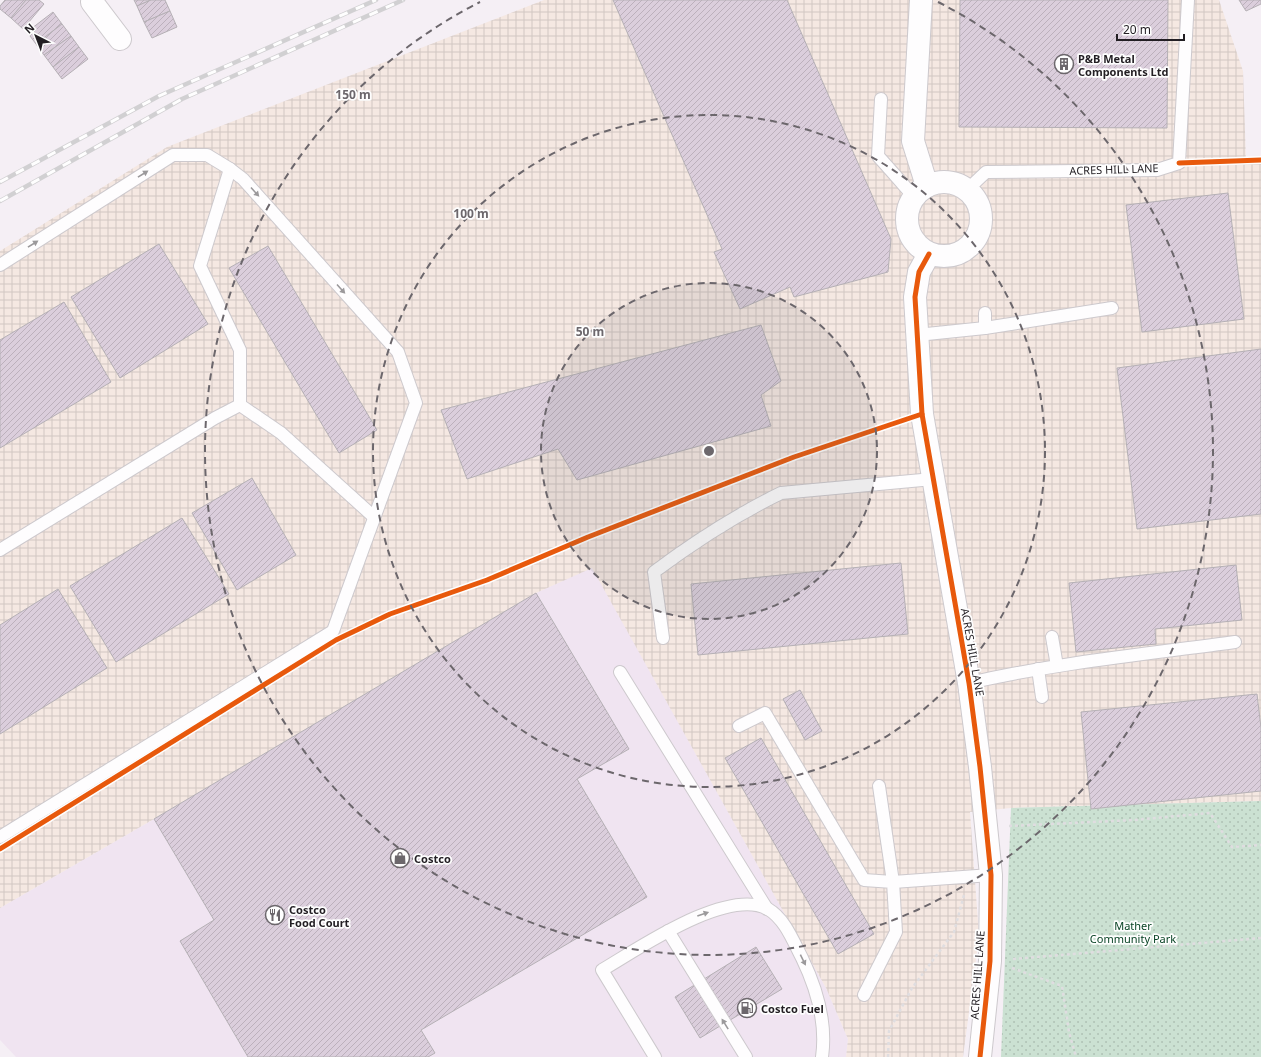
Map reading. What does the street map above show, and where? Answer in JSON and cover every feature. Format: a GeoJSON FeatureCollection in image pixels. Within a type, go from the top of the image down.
{"type":"FeatureCollection","features":[{"type":"Feature","properties":{"kind":"street"},"geometry":{"type":"LineString","coordinates":[[920,192],[913,141],[921,0]]}},
{"type":"Feature","properties":{"kind":"street"},"geometry":{"type":"LineString","coordinates":[[92,1],[120,39]]}},
{"type":"Feature","properties":{"kind":"street"},"geometry":{"type":"LineString","coordinates":[[947,182],[967,190],[975,199],[980,209],[981,221],[978,233],[972,243],[963,251],[952,256],[929,254],[919,248],[912,240],[906,218],[908,207],[920,192],[937,183],[947,182]]}},
{"type":"Feature","properties":{"kind":"street","name":"ACRES HILL LANE"},"geometry":{"type":"LineString","coordinates":[[929,254],[919,272],[915,298],[922,414],[969,683],[980,766],[991,875],[990,960],[980,1057]]}},
{"type":"Feature","properties":{"kind":"lane","name":"ACRES HILL LANE"},"geometry":{"type":"LineString","coordinates":[[967,190],[986,172],[1157,170],[1179,163],[1188,0]]}},
{"type":"Feature","properties":{"kind":"lane"},"geometry":{"type":"LineString","coordinates":[[881,99],[878,156],[894,174],[920,192]]}},
{"type":"Feature","properties":{"kind":"lane"},"geometry":{"type":"LineString","coordinates":[[0,264],[173,155],[207,155],[243,179],[398,352],[416,403],[333,631],[0,837]]}},
{"type":"Feature","properties":{"kind":"lane"},"geometry":{"type":"LineString","coordinates":[[230,169],[200,266],[240,350],[240,405]]}},
{"type":"Feature","properties":{"kind":"lane"},"geometry":{"type":"LineString","coordinates":[[917,335],[985,328],[1112,308]]}},
{"type":"Feature","properties":{"kind":"lane"},"geometry":{"type":"LineString","coordinates":[[985,313],[985,328]]}},
{"type":"Feature","properties":{"kind":"lane"},"geometry":{"type":"LineString","coordinates":[[240,405],[281,433],[374,517]]}},
{"type":"Feature","properties":{"kind":"lane"},"geometry":{"type":"LineString","coordinates":[[0,550],[208,422],[240,405]]}},
{"type":"Feature","properties":{"kind":"lane"},"geometry":{"type":"LineString","coordinates":[[664,638],[654,572],[686,548],[764,501],[781,493],[933,479]]}},
{"type":"Feature","properties":{"kind":"lane"},"geometry":{"type":"LineString","coordinates":[[1052,637],[1057,666]]}},
{"type":"Feature","properties":{"kind":"lane"},"geometry":{"type":"LineString","coordinates":[[969,683],[1015,672],[1235,642]]}},
{"type":"Feature","properties":{"kind":"lane"},"geometry":{"type":"LineString","coordinates":[[1038,669],[1042,697]]}},
{"type":"Feature","properties":{"kind":"lane"},"geometry":{"type":"LineString","coordinates":[[620,672],[767,909]]}},
{"type":"Feature","properties":{"kind":"lane"},"geometry":{"type":"LineString","coordinates":[[738,726],[765,713],[864,880],[893,882],[991,875]]}},
{"type":"Feature","properties":{"kind":"lane"},"geometry":{"type":"LineString","coordinates":[[864,995],[896,932],[893,882],[879,786]]}},
{"type":"Feature","properties":{"kind":"lane"},"geometry":{"type":"LineString","coordinates":[[655,1057],[602,970],[668,931],[697,916],[723,907],[747,905],[767,909],[783,922],[811,976],[821,1009],[824,1029],[824,1046],[822,1057]]}},
{"type":"Feature","properties":{"kind":"lane"},"geometry":{"type":"LineString","coordinates":[[668,931],[746,1057]]}},
{"type":"Feature","properties":{"kind":"path"},"geometry":{"type":"LineString","coordinates":[[986,827],[1134,820],[1210,813],[1232,847],[1261,845]]}},
{"type":"Feature","properties":{"kind":"path"},"geometry":{"type":"LineString","coordinates":[[888,1057],[889,1031],[912,988],[954,932],[968,876]]}},
{"type":"Feature","properties":{"kind":"path"},"geometry":{"type":"LineString","coordinates":[[990,960],[1261,938]]}},
{"type":"Feature","properties":{"kind":"path"},"geometry":{"type":"LineString","coordinates":[[990,960],[1062,986],[1069,1032],[1076,1057]]}},
{"type":"Feature","properties":{"kind":"shaded area"},"geometry":{"type":"Polygon","coordinates":[[[544,0],[1219,0],[1243,71],[1246,161],[1261,161],[1261,801],[1011,808],[970,812],[979,936],[963,1057],[846,1057],[848,1039],[826,988],[592,568],[536,593],[154,819],[0,908],[0,251],[167,147],[544,0]]]}},
{"type":"Feature","properties":{"kind":"shaded area"},"geometry":{"type":"Polygon","coordinates":[[[592,567],[826,988],[848,1039],[846,1057],[16,1057],[0,1040],[0,908],[154,819],[536,593],[592,567]]]}},
{"type":"Feature","properties":{"kind":"green space","name":"Mather Community Park"},"geometry":{"type":"Polygon","coordinates":[[[1261,801],[1261,1057],[1001,1057],[1011,808],[1261,801]]]}},
{"type":"Feature","properties":{"kind":"building"},"geometry":{"type":"Polygon","coordinates":[[[5,0],[26,0],[11,18],[0,9],[0,6],[5,0]]]}},
{"type":"Feature","properties":{"kind":"building"},"geometry":{"type":"Polygon","coordinates":[[[26,0],[39,0],[44,4],[23,29],[11,18],[26,0]]]}},
{"type":"Feature","properties":{"kind":"building"},"geometry":{"type":"Polygon","coordinates":[[[134,0],[151,0],[137,6],[134,0]]]}},
{"type":"Feature","properties":{"kind":"building"},"geometry":{"type":"Polygon","coordinates":[[[151,0],[165,0],[170,11],[144,22],[137,6],[151,0]]]}},
{"type":"Feature","properties":{"kind":"building"},"geometry":{"type":"Polygon","coordinates":[[[613,0],[787,0],[891,239],[888,272],[794,297],[790,287],[740,309],[714,252],[722,249],[613,0]]]}},
{"type":"Feature","properties":{"kind":"building","name":"P&B Metal Components Ltd"},"geometry":{"type":"Polygon","coordinates":[[[960,0],[1168,0],[1167,128],[959,127],[960,0]]]}},
{"type":"Feature","properties":{"kind":"building"},"geometry":{"type":"Polygon","coordinates":[[[1239,0],[1261,0],[1261,4],[1246,11],[1239,0]]]}},
{"type":"Feature","properties":{"kind":"building"},"geometry":{"type":"Polygon","coordinates":[[[170,11],[177,27],[152,38],[144,22],[170,11]]]}},
{"type":"Feature","properties":{"kind":"building"},"geometry":{"type":"Polygon","coordinates":[[[53,12],[62,24],[36,44],[27,32],[53,12]]]}},
{"type":"Feature","properties":{"kind":"building"},"geometry":{"type":"Polygon","coordinates":[[[62,24],[71,36],[44,55],[36,44],[62,24]]]}},
{"type":"Feature","properties":{"kind":"building"},"geometry":{"type":"Polygon","coordinates":[[[71,36],[79,47],[53,67],[44,55],[71,36]]]}},
{"type":"Feature","properties":{"kind":"building"},"geometry":{"type":"Polygon","coordinates":[[[79,47],[88,59],[62,79],[53,67],[79,47]]]}},
{"type":"Feature","properties":{"kind":"building"},"geometry":{"type":"Polygon","coordinates":[[[1228,193],[1244,319],[1142,332],[1126,205],[1228,193]]]}},
{"type":"Feature","properties":{"kind":"building"},"geometry":{"type":"Polygon","coordinates":[[[159,244],[208,324],[120,378],[71,297],[159,244]]]}},
{"type":"Feature","properties":{"kind":"building"},"geometry":{"type":"Polygon","coordinates":[[[268,246],[377,430],[339,453],[229,268],[268,246]]]}},
{"type":"Feature","properties":{"kind":"building"},"geometry":{"type":"Polygon","coordinates":[[[64,302],[111,382],[0,448],[0,340],[64,302]]]}},
{"type":"Feature","properties":{"kind":"building"},"geometry":{"type":"Polygon","coordinates":[[[761,325],[781,381],[761,395],[771,426],[577,480],[558,449],[467,479],[441,410],[761,325]]]}},
{"type":"Feature","properties":{"kind":"building"},"geometry":{"type":"Polygon","coordinates":[[[1261,349],[1261,514],[1137,529],[1117,368],[1261,349]]]}},
{"type":"Feature","properties":{"kind":"building"},"geometry":{"type":"Polygon","coordinates":[[[252,478],[296,555],[237,590],[192,513],[252,478]]]}},
{"type":"Feature","properties":{"kind":"building"},"geometry":{"type":"Polygon","coordinates":[[[182,518],[229,594],[116,662],[70,586],[182,518]]]}},
{"type":"Feature","properties":{"kind":"building"},"geometry":{"type":"Polygon","coordinates":[[[901,563],[908,634],[698,655],[691,584],[901,563]]]}},
{"type":"Feature","properties":{"kind":"building"},"geometry":{"type":"Polygon","coordinates":[[[1236,565],[1242,620],[1155,629],[1156,644],[1076,652],[1069,583],[1236,565]]]}},
{"type":"Feature","properties":{"kind":"building"},"geometry":{"type":"Polygon","coordinates":[[[58,589],[107,668],[0,734],[0,625],[58,589]]]}},
{"type":"Feature","properties":{"kind":"building","name":"Costco"},"geometry":{"type":"Polygon","coordinates":[[[536,593],[629,749],[577,779],[647,897],[421,1030],[435,1053],[428,1057],[248,1057],[180,941],[214,920],[154,819],[536,593]]]}},
{"type":"Feature","properties":{"kind":"building"},"geometry":{"type":"Polygon","coordinates":[[[800,690],[822,731],[805,740],[783,699],[800,690]]]}},
{"type":"Feature","properties":{"kind":"building"},"geometry":{"type":"Polygon","coordinates":[[[1257,694],[1261,728],[1261,791],[1091,809],[1081,712],[1257,694]]]}},
{"type":"Feature","properties":{"kind":"building"},"geometry":{"type":"Polygon","coordinates":[[[761,738],[874,934],[838,954],[725,758],[761,738]]]}},
{"type":"Feature","properties":{"kind":"building"},"geometry":{"type":"Polygon","coordinates":[[[756,947],[782,989],[700,1038],[675,997],[756,947]]]}},
{"type":"Feature","properties":{"kind":"railway"},"geometry":{"type":"LineString","coordinates":[[0,182],[159,96],[376,0]]}},
{"type":"Feature","properties":{"kind":"railway"},"geometry":{"type":"LineString","coordinates":[[0,201],[182,99],[403,0]]}},
{"type":"Feature","properties":{"kind":"cycle path"},"geometry":{"type":"LineString","coordinates":[[1179,163],[1261,160]]}},
{"type":"Feature","properties":{"kind":"cycle path"},"geometry":{"type":"LineString","coordinates":[[929,254],[919,272],[915,297],[922,414],[969,683],[980,767],[991,875],[990,961],[980,1057]]}},
{"type":"Feature","properties":{"kind":"cycle path"},"geometry":{"type":"LineString","coordinates":[[0,849],[336,640],[390,614],[487,580],[588,537],[794,457],[922,414]]}},
{"type":"Feature","properties":{"kind":"place","name":"P&B Metal Components Ltd"},"geometry":{"type":"Point","coordinates":[1064,64]}},
{"type":"Feature","properties":{"kind":"place","name":"Costco"},"geometry":{"type":"Point","coordinates":[400,858]}},
{"type":"Feature","properties":{"kind":"place","name":"Costco Food Court"},"geometry":{"type":"Point","coordinates":[275,915]}},
{"type":"Feature","properties":{"kind":"place","name":"Costco Fuel"},"geometry":{"type":"Point","coordinates":[747,1008]}}]}
